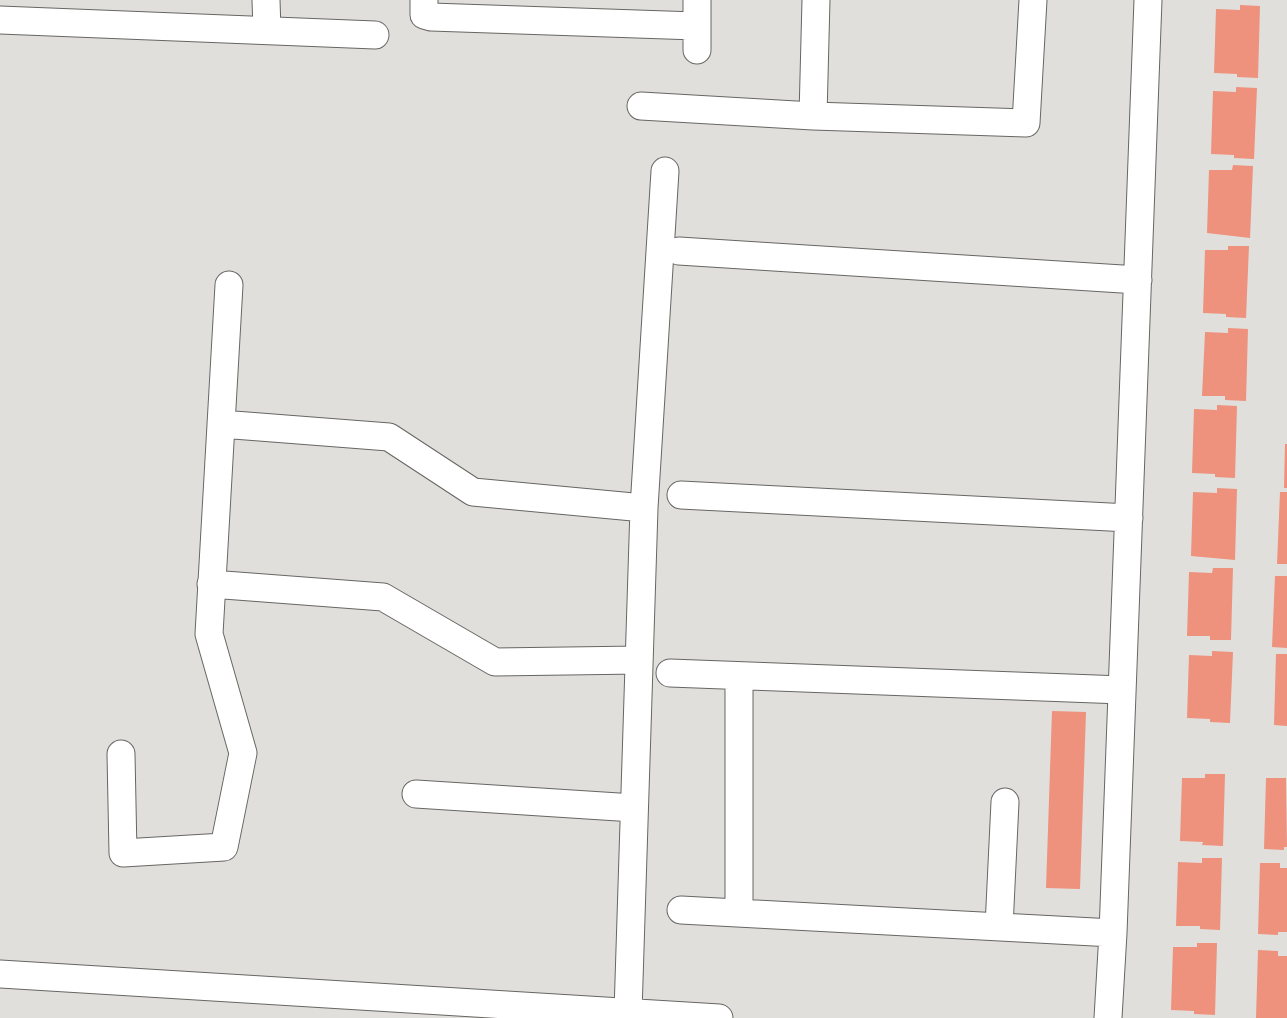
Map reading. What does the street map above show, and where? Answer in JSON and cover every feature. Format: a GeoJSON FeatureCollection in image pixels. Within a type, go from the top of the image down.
{"type":"FeatureCollection","features":[{"type":"Feature","properties":{"kind":"street"},"geometry":{"type":"LineString","coordinates":[[266,0],[267,30]]}},
{"type":"Feature","properties":{"kind":"street"},"geometry":{"type":"LineString","coordinates":[[424,0],[424,15],[431,17],[696,25]]}},
{"type":"Feature","properties":{"kind":"street"},"geometry":{"type":"LineString","coordinates":[[813,117],[816,0]]}},
{"type":"Feature","properties":{"kind":"street"},"geometry":{"type":"LineString","coordinates":[[641,106],[813,117],[1026,123],[1032,0]]}},
{"type":"Feature","properties":{"kind":"street"},"geometry":{"type":"LineString","coordinates":[[1108,1018],[1148,0]]}},
{"type":"Feature","properties":{"kind":"street"},"geometry":{"type":"LineString","coordinates":[[0,20],[375,34]]}},
{"type":"Feature","properties":{"kind":"street"},"geometry":{"type":"LineString","coordinates":[[628,1012],[644,508],[665,171]]}},
{"type":"Feature","properties":{"kind":"street"},"geometry":{"type":"LineString","coordinates":[[679,251],[1138,280]]}},
{"type":"Feature","properties":{"kind":"street"},"geometry":{"type":"LineString","coordinates":[[121,754],[123,853],[224,847],[243,753],[209,634],[230,285]]}},
{"type":"Feature","properties":{"kind":"street"},"geometry":{"type":"LineString","coordinates":[[221,424],[389,437],[473,492],[644,508]]}},
{"type":"Feature","properties":{"kind":"street"},"geometry":{"type":"LineString","coordinates":[[681,495],[1129,518]]}},
{"type":"Feature","properties":{"kind":"street"},"geometry":{"type":"LineString","coordinates":[[211,584],[383,597],[495,662],[639,660]]}},
{"type":"Feature","properties":{"kind":"street"},"geometry":{"type":"LineString","coordinates":[[670,673],[1122,690]]}},
{"type":"Feature","properties":{"kind":"street"},"geometry":{"type":"LineString","coordinates":[[739,676],[739,913]]}},
{"type":"Feature","properties":{"kind":"street"},"geometry":{"type":"LineString","coordinates":[[416,794],[634,808]]}},
{"type":"Feature","properties":{"kind":"street"},"geometry":{"type":"LineString","coordinates":[[999,927],[1005,802]]}},
{"type":"Feature","properties":{"kind":"street"},"geometry":{"type":"LineString","coordinates":[[681,910],[1113,933]]}},
{"type":"Feature","properties":{"kind":"street"},"geometry":{"type":"LineString","coordinates":[[0,974],[719,1018]]}},
{"type":"Feature","properties":{"kind":"building"},"geometry":{"type":"Polygon","coordinates":[[[1240,5],[1260,6],[1258,78],[1214,73],[1216,9],[1240,10],[1240,5]]]}},
{"type":"Feature","properties":{"kind":"building"},"geometry":{"type":"Polygon","coordinates":[[[1236,87],[1257,88],[1254,159],[1211,154],[1213,91],[1236,92],[1236,87]]]}},
{"type":"Feature","properties":{"kind":"building"},"geometry":{"type":"Polygon","coordinates":[[[1233,165],[1253,166],[1250,238],[1207,233],[1209,170],[1232,170],[1233,165]]]}},
{"type":"Feature","properties":{"kind":"building"},"geometry":{"type":"Polygon","coordinates":[[[1228,246],[1249,246],[1246,318],[1203,313],[1205,250],[1228,250],[1228,246]]]}},
{"type":"Feature","properties":{"kind":"building"},"geometry":{"type":"Polygon","coordinates":[[[1228,328],[1248,329],[1246,401],[1225,400],[1225,396],[1202,396],[1205,332],[1228,333],[1228,328]]]}},
{"type":"Feature","properties":{"kind":"building"},"geometry":{"type":"Polygon","coordinates":[[[1217,405],[1237,406],[1235,478],[1192,473],[1194,409],[1217,410],[1217,405]]]}},
{"type":"Feature","properties":{"kind":"building"},"geometry":{"type":"Polygon","coordinates":[[[1285,444],[1287,444],[1287,488],[1284,488],[1285,444]]]}},
{"type":"Feature","properties":{"kind":"building"},"geometry":{"type":"Polygon","coordinates":[[[1217,488],[1237,489],[1235,560],[1191,556],[1193,492],[1217,493],[1217,488]]]}},
{"type":"Feature","properties":{"kind":"building"},"geometry":{"type":"Polygon","coordinates":[[[1280,492],[1287,492],[1287,564],[1277,564],[1280,492]]]}},
{"type":"Feature","properties":{"kind":"building"},"geometry":{"type":"Polygon","coordinates":[[[1213,568],[1233,568],[1231,640],[1210,640],[1210,636],[1187,636],[1189,572],[1212,573],[1213,568]]]}},
{"type":"Feature","properties":{"kind":"building"},"geometry":{"type":"Polygon","coordinates":[[[1275,576],[1287,576],[1287,648],[1272,647],[1275,576]]]}},
{"type":"Feature","properties":{"kind":"building"},"geometry":{"type":"Polygon","coordinates":[[[1212,651],[1233,652],[1230,723],[1187,718],[1189,655],[1212,656],[1212,651]]]}},
{"type":"Feature","properties":{"kind":"building"},"geometry":{"type":"Polygon","coordinates":[[[1276,654],[1287,654],[1287,726],[1274,725],[1276,654]]]}},
{"type":"Feature","properties":{"kind":"building"},"geometry":{"type":"Polygon","coordinates":[[[1052,711],[1086,712],[1080,889],[1046,888],[1052,711]]]}},
{"type":"Feature","properties":{"kind":"building"},"geometry":{"type":"Polygon","coordinates":[[[1205,774],[1225,774],[1223,846],[1180,841],[1182,778],[1205,778],[1205,774]]]}},
{"type":"Feature","properties":{"kind":"building"},"geometry":{"type":"Polygon","coordinates":[[[1266,778],[1286,778],[1287,847],[1284,847],[1284,850],[1264,849],[1266,778]]]}},
{"type":"Feature","properties":{"kind":"building"},"geometry":{"type":"Polygon","coordinates":[[[1202,858],[1222,858],[1220,930],[1200,929],[1200,926],[1176,926],[1178,862],[1202,863],[1202,858]]]}},
{"type":"Feature","properties":{"kind":"building"},"geometry":{"type":"Polygon","coordinates":[[[1260,863],[1280,863],[1280,868],[1287,868],[1287,932],[1278,932],[1278,935],[1258,934],[1260,863]]]}},
{"type":"Feature","properties":{"kind":"building"},"geometry":{"type":"Polygon","coordinates":[[[1197,943],[1217,943],[1215,1015],[1171,1010],[1173,947],[1197,947],[1197,943]]]}},
{"type":"Feature","properties":{"kind":"building"},"geometry":{"type":"Polygon","coordinates":[[[1258,950],[1278,951],[1278,956],[1287,956],[1287,1018],[1256,1018],[1258,950]]]}}]}
